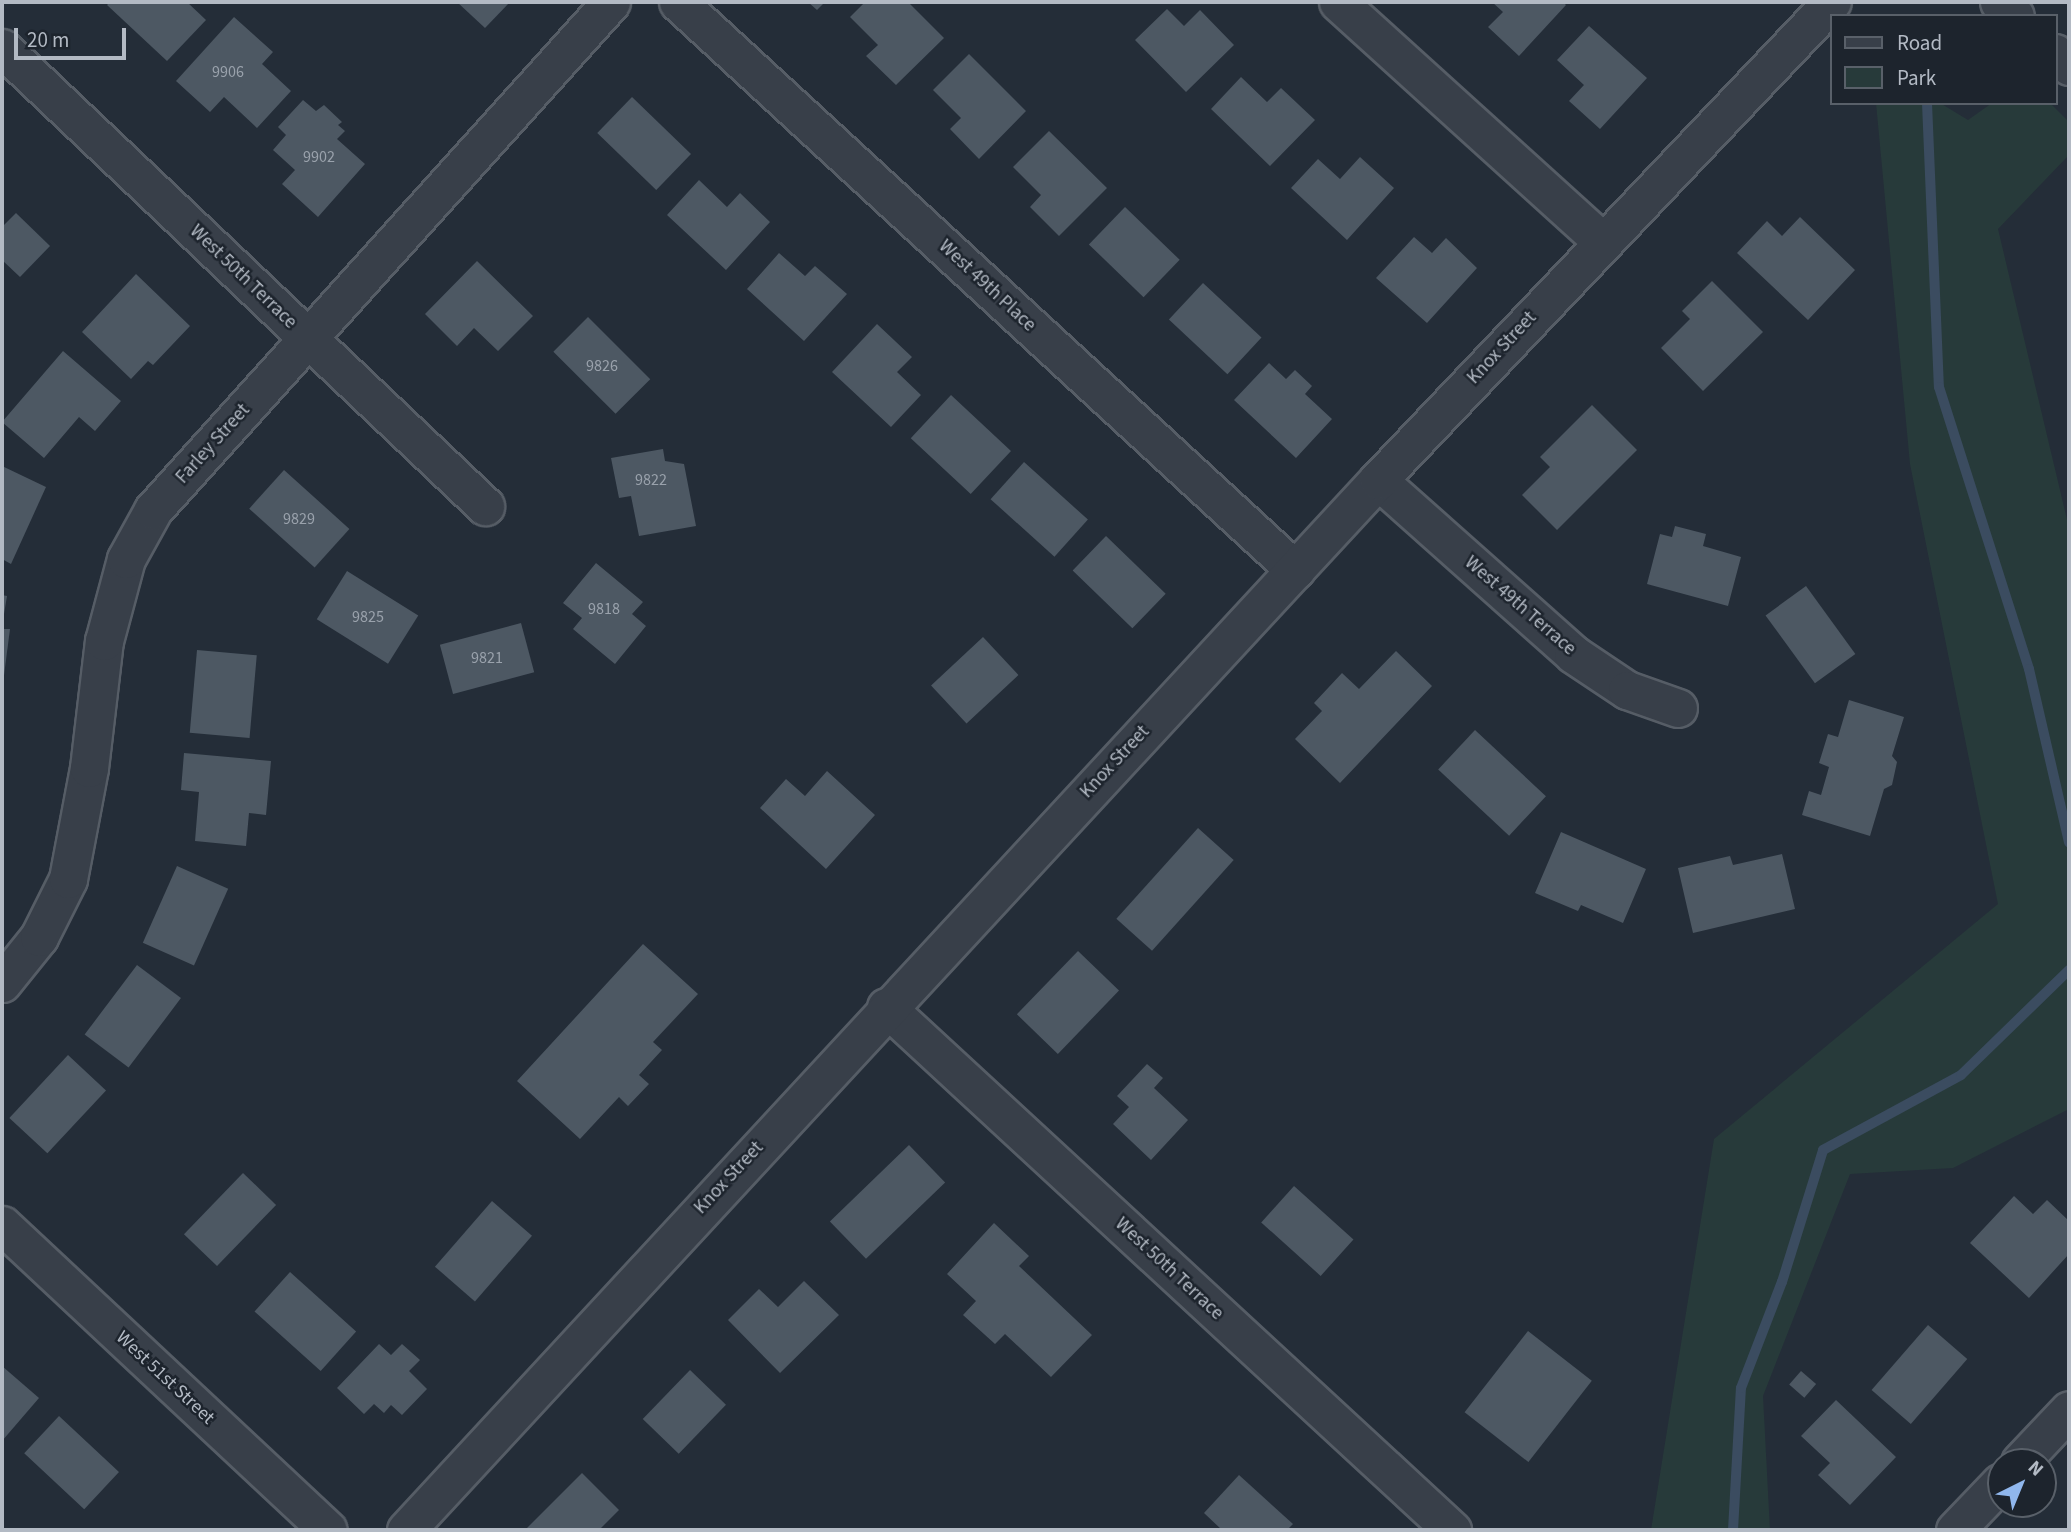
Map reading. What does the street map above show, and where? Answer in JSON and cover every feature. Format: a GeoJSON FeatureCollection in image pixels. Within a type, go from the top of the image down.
{"type":"FeatureCollection","features":[{"type":"Feature","properties":{"kind":"street","name":"Farley Street"},"geometry":{"type":"LineString","coordinates":[[2,983],[39,937],[68,879],[89,768],[104,641],[126,559],[153,510],[611,2]]}},
{"type":"Feature","properties":{"kind":"street","name":"West 49th Place"},"geometry":{"type":"LineString","coordinates":[[678,2],[1295,570]]}},
{"type":"Feature","properties":{"kind":"street"},"geometry":{"type":"LineString","coordinates":[[1338,2],[1602,241]]}},
{"type":"Feature","properties":{"kind":"street","name":"Knox Street"},"geometry":{"type":"LineString","coordinates":[[406,1530],[886,1007],[1602,241],[1832,2]]}},
{"type":"Feature","properties":{"kind":"street"},"geometry":{"type":"LineString","coordinates":[[2000,2],[2013,14]]}},
{"type":"Feature","properties":{"kind":"street","name":"West 50th Terrace"},"geometry":{"type":"LineString","coordinates":[[2,48],[485,506]]}},
{"type":"Feature","properties":{"kind":"street","name":"West 49th Terrace"},"geometry":{"type":"LineString","coordinates":[[1378,480],[1573,654],[1627,690],[1678,708]]}},
{"type":"Feature","properties":{"kind":"street","name":"West 50th Terrace"},"geometry":{"type":"LineString","coordinates":[[886,1007],[1452,1530]]}},
{"type":"Feature","properties":{"kind":"street","name":"West 51st Street"},"geometry":{"type":"LineString","coordinates":[[2,1225],[328,1530]]}},
{"type":"Feature","properties":{"kind":"street"},"geometry":{"type":"LineString","coordinates":[[2033,1448],[2069,1410]]}},
{"type":"Feature","properties":{"kind":"street"},"geometry":{"type":"LineString","coordinates":[[1955,1530],[1987,1497]]}},
{"type":"Feature","properties":{"kind":"green space"},"geometry":{"type":"Polygon","coordinates":[[[1876,105],[1943,105],[1968,120],[1989,105],[2052,105],[2069,122],[2069,155],[1998,229],[2069,528],[2069,1109],[1953,1168],[1850,1174],[1763,1396],[1770,1530],[1651,1530],[1714,1139],[1998,904],[1910,464],[1876,105]]]}},
{"type":"Feature","properties":{"kind":"building"},"geometry":{"type":"Polygon","coordinates":[[[110,2],[187,2],[206,20],[167,61],[107,5],[110,2]]]}},
{"type":"Feature","properties":{"kind":"building"},"geometry":{"type":"Polygon","coordinates":[[[457,2],[510,2],[485,28],[457,2]]]}},
{"type":"Feature","properties":{"kind":"building"},"geometry":{"type":"Polygon","coordinates":[[[808,2],[825,2],[817,10],[808,2]]]}},
{"type":"Feature","properties":{"kind":"building"},"geometry":{"type":"Polygon","coordinates":[[[865,2],[908,2],[944,38],[896,85],[866,56],[878,45],[850,17],[865,2]]]}},
{"type":"Feature","properties":{"kind":"building"},"geometry":{"type":"Polygon","coordinates":[[[1492,2],[1563,2],[1566,5],[1519,56],[1488,27],[1503,12],[1492,2]]]}},
{"type":"Feature","properties":{"kind":"building"},"geometry":{"type":"Polygon","coordinates":[[[1167,9],[1184,26],[1200,10],[1234,45],[1186,92],[1135,40],[1167,9]]]}},
{"type":"Feature","properties":{"kind":"building"},"geometry":{"type":"Polygon","coordinates":[[[234,17],[273,52],[262,64],[291,91],[257,128],[224,97],[210,112],[176,81],[234,17]]]}},
{"type":"Feature","properties":{"kind":"building"},"geometry":{"type":"Polygon","coordinates":[[[1589,26],[1647,78],[1600,129],[1569,101],[1584,85],[1557,60],[1589,26]]]}},
{"type":"Feature","properties":{"kind":"building"},"geometry":{"type":"Polygon","coordinates":[[[969,54],[1026,111],[979,159],[950,129],[961,118],[933,90],[969,54]]]}},
{"type":"Feature","properties":{"kind":"building"},"geometry":{"type":"Polygon","coordinates":[[[1241,77],[1267,102],[1281,88],[1315,120],[1270,166],[1211,109],[1241,77]]]}},
{"type":"Feature","properties":{"kind":"building"},"geometry":{"type":"Polygon","coordinates":[[[632,97],[691,154],[656,190],[597,133],[632,97]]]}},
{"type":"Feature","properties":{"kind":"building"},"geometry":{"type":"Polygon","coordinates":[[[303,100],[316,111],[324,105],[342,122],[338,125],[345,131],[337,139],[365,164],[318,217],[282,184],[295,170],[273,150],[286,135],[278,127],[303,100]]]}},
{"type":"Feature","properties":{"kind":"building"},"geometry":{"type":"Polygon","coordinates":[[[1049,131],[1107,188],[1059,236],[1030,207],[1041,195],[1013,167],[1049,131]]]}},
{"type":"Feature","properties":{"kind":"building"},"geometry":{"type":"Polygon","coordinates":[[[1360,157],[1394,188],[1347,240],[1291,188],[1318,159],[1340,179],[1360,157]]]}},
{"type":"Feature","properties":{"kind":"building"},"geometry":{"type":"Polygon","coordinates":[[[699,180],[727,207],[740,193],[770,222],[726,270],[667,215],[699,180]]]}},
{"type":"Feature","properties":{"kind":"building"},"geometry":{"type":"Polygon","coordinates":[[[1125,207],[1180,260],[1144,297],[1089,244],[1125,207]]]}},
{"type":"Feature","properties":{"kind":"building"},"geometry":{"type":"Polygon","coordinates":[[[16,213],[50,246],[20,277],[2,260],[2,227],[16,213]]]}},
{"type":"Feature","properties":{"kind":"building"},"geometry":{"type":"Polygon","coordinates":[[[1800,217],[1855,270],[1808,320],[1737,253],[1767,221],[1782,236],[1800,217]]]}},
{"type":"Feature","properties":{"kind":"building"},"geometry":{"type":"Polygon","coordinates":[[[1414,237],[1432,253],[1446,238],[1477,268],[1427,323],[1376,278],[1414,237]]]}},
{"type":"Feature","properties":{"kind":"building"},"geometry":{"type":"Polygon","coordinates":[[[779,253],[805,276],[815,266],[847,294],[804,341],[747,289],[779,253]]]}},
{"type":"Feature","properties":{"kind":"building"},"geometry":{"type":"Polygon","coordinates":[[[477,261],[533,316],[498,351],[474,328],[457,346],[425,314],[477,261]]]}},
{"type":"Feature","properties":{"kind":"building"},"geometry":{"type":"Polygon","coordinates":[[[136,274],[190,326],[153,365],[148,361],[131,379],[82,332],[136,274]]]}},
{"type":"Feature","properties":{"kind":"building"},"geometry":{"type":"Polygon","coordinates":[[[1712,281],[1763,332],[1703,391],[1661,348],[1690,319],[1682,311],[1712,281]]]}},
{"type":"Feature","properties":{"kind":"building"},"geometry":{"type":"Polygon","coordinates":[[[1203,283],[1262,338],[1227,374],[1169,320],[1203,283]]]}},
{"type":"Feature","properties":{"kind":"building"},"geometry":{"type":"Polygon","coordinates":[[[588,317],[650,379],[616,414],[553,352],[588,317]]]}},
{"type":"Feature","properties":{"kind":"building"},"geometry":{"type":"Polygon","coordinates":[[[877,324],[912,357],[897,372],[921,395],[891,427],[832,372],[877,324]]]}},
{"type":"Feature","properties":{"kind":"building"},"geometry":{"type":"Polygon","coordinates":[[[63,351],[121,401],[95,431],[79,417],[44,458],[2,422],[63,351]]]}},
{"type":"Feature","properties":{"kind":"building"},"geometry":{"type":"Polygon","coordinates":[[[1269,363],[1286,379],[1295,370],[1312,386],[1305,394],[1332,419],[1296,458],[1234,400],[1269,363]]]}},
{"type":"Feature","properties":{"kind":"building"},"geometry":{"type":"Polygon","coordinates":[[[951,395],[1011,451],[971,494],[911,438],[951,395]]]}},
{"type":"Feature","properties":{"kind":"building"},"geometry":{"type":"Polygon","coordinates":[[[1592,405],[1637,450],[1557,530],[1522,495],[1550,467],[1540,457],[1592,405]]]}},
{"type":"Feature","properties":{"kind":"building"},"geometry":{"type":"Polygon","coordinates":[[[663,449],[665,461],[684,464],[696,526],[639,536],[631,496],[619,498],[611,458],[663,449]]]}},
{"type":"Feature","properties":{"kind":"building"},"geometry":{"type":"Polygon","coordinates":[[[1024,462],[1088,520],[1054,557],[991,499],[1024,462]]]}},
{"type":"Feature","properties":{"kind":"building"},"geometry":{"type":"Polygon","coordinates":[[[2,466],[46,487],[11,564],[2,559],[2,466]]]}},
{"type":"Feature","properties":{"kind":"building"},"geometry":{"type":"Polygon","coordinates":[[[284,470],[349,529],[315,568],[249,509],[284,470]]]}},
{"type":"Feature","properties":{"kind":"building"},"geometry":{"type":"Polygon","coordinates":[[[1675,526],[1706,534],[1703,546],[1741,557],[1728,606],[1647,584],[1660,534],[1672,537],[1675,526]]]}},
{"type":"Feature","properties":{"kind":"building"},"geometry":{"type":"Polygon","coordinates":[[[1106,536],[1166,594],[1132,628],[1073,571],[1106,536]]]}},
{"type":"Feature","properties":{"kind":"building"},"geometry":{"type":"Polygon","coordinates":[[[596,563],[643,602],[632,614],[646,626],[615,664],[573,629],[582,618],[563,603],[596,563]]]}},
{"type":"Feature","properties":{"kind":"building"},"geometry":{"type":"Polygon","coordinates":[[[347,571],[418,616],[388,664],[317,619],[347,571]]]}},
{"type":"Feature","properties":{"kind":"building"},"geometry":{"type":"Polygon","coordinates":[[[1806,586],[1855,654],[1815,683],[1766,615],[1806,586]]]}},
{"type":"Feature","properties":{"kind":"building"},"geometry":{"type":"Polygon","coordinates":[[[2,595],[7,596],[3,620],[2,620],[2,595]]]}},
{"type":"Feature","properties":{"kind":"building"},"geometry":{"type":"Polygon","coordinates":[[[521,623],[534,672],[453,694],[440,645],[521,623]]]}},
{"type":"Feature","properties":{"kind":"building"},"geometry":{"type":"Polygon","coordinates":[[[2,629],[10,629],[3,683],[2,683],[2,629]]]}},
{"type":"Feature","properties":{"kind":"building"},"geometry":{"type":"Polygon","coordinates":[[[983,637],[1018,675],[967,723],[931,685],[983,637]]]}},
{"type":"Feature","properties":{"kind":"building"},"geometry":{"type":"Polygon","coordinates":[[[197,650],[257,655],[250,738],[190,733],[197,650]]]}},
{"type":"Feature","properties":{"kind":"building"},"geometry":{"type":"Polygon","coordinates":[[[1396,651],[1432,686],[1340,783],[1295,739],[1322,711],[1314,703],[1342,673],[1359,689],[1396,651]]]}},
{"type":"Feature","properties":{"kind":"building"},"geometry":{"type":"Polygon","coordinates":[[[1849,700],[1904,717],[1892,756],[1897,762],[1892,785],[1884,789],[1870,836],[1802,815],[1809,791],[1821,795],[1829,767],[1819,763],[1828,734],[1838,737],[1849,700]]]}},
{"type":"Feature","properties":{"kind":"building"},"geometry":{"type":"Polygon","coordinates":[[[1475,730],[1546,796],[1509,836],[1438,769],[1475,730]]]}},
{"type":"Feature","properties":{"kind":"building"},"geometry":{"type":"Polygon","coordinates":[[[184,753],[271,761],[266,815],[249,813],[246,846],[195,841],[199,792],[181,790],[184,753]]]}},
{"type":"Feature","properties":{"kind":"building"},"geometry":{"type":"Polygon","coordinates":[[[827,771],[875,815],[826,869],[760,808],[786,779],[805,796],[827,771]]]}},
{"type":"Feature","properties":{"kind":"building"},"geometry":{"type":"Polygon","coordinates":[[[1198,828],[1234,860],[1152,951],[1116,919],[1198,828]]]}},
{"type":"Feature","properties":{"kind":"building"},"geometry":{"type":"Polygon","coordinates":[[[1561,832],[1646,869],[1623,923],[1581,905],[1578,911],[1535,893],[1561,832]]]}},
{"type":"Feature","properties":{"kind":"building"},"geometry":{"type":"Polygon","coordinates":[[[1782,854],[1795,909],[1693,933],[1678,868],[1730,856],[1733,865],[1782,854]]]}},
{"type":"Feature","properties":{"kind":"building"},"geometry":{"type":"Polygon","coordinates":[[[177,866],[228,889],[194,966],[143,943],[177,866]]]}},
{"type":"Feature","properties":{"kind":"building"},"geometry":{"type":"Polygon","coordinates":[[[643,944],[698,994],[653,1042],[662,1050],[639,1075],[649,1084],[628,1106],[619,1097],[580,1139],[517,1081],[643,944]]]}},
{"type":"Feature","properties":{"kind":"building"},"geometry":{"type":"Polygon","coordinates":[[[1078,951],[1119,991],[1058,1054],[1017,1014],[1078,951]]]}},
{"type":"Feature","properties":{"kind":"building"},"geometry":{"type":"Polygon","coordinates":[[[137,965],[181,998],[129,1068],[85,1034],[137,965]]]}},
{"type":"Feature","properties":{"kind":"building"},"geometry":{"type":"Polygon","coordinates":[[[68,1055],[106,1090],[47,1153],[9,1118],[68,1055]]]}},
{"type":"Feature","properties":{"kind":"building"},"geometry":{"type":"Polygon","coordinates":[[[1147,1064],[1163,1078],[1154,1088],[1188,1120],[1151,1160],[1113,1124],[1129,1107],[1117,1096],[1147,1064]]]}},
{"type":"Feature","properties":{"kind":"building"},"geometry":{"type":"Polygon","coordinates":[[[909,1145],[945,1182],[866,1259],[830,1221],[909,1145]]]}},
{"type":"Feature","properties":{"kind":"building"},"geometry":{"type":"Polygon","coordinates":[[[243,1173],[276,1205],[217,1266],[184,1234],[243,1173]]]}},
{"type":"Feature","properties":{"kind":"building"},"geometry":{"type":"Polygon","coordinates":[[[1294,1186],[1353,1240],[1321,1276],[1261,1222],[1294,1186]]]}},
{"type":"Feature","properties":{"kind":"building"},"geometry":{"type":"Polygon","coordinates":[[[2014,1196],[2033,1214],[2047,1200],[2069,1221],[2069,1254],[2029,1298],[1970,1243],[2014,1196]]]}},
{"type":"Feature","properties":{"kind":"building"},"geometry":{"type":"Polygon","coordinates":[[[492,1201],[532,1236],[475,1301],[435,1267],[492,1201]]]}},
{"type":"Feature","properties":{"kind":"building"},"geometry":{"type":"Polygon","coordinates":[[[994,1223],[1029,1256],[1019,1266],[1092,1335],[1051,1377],[1005,1334],[995,1344],[963,1315],[976,1301],[947,1274],[994,1223]]]}},
{"type":"Feature","properties":{"kind":"building"},"geometry":{"type":"Polygon","coordinates":[[[290,1272],[356,1332],[321,1371],[255,1311],[290,1272]]]}},
{"type":"Feature","properties":{"kind":"building"},"geometry":{"type":"Polygon","coordinates":[[[804,1281],[839,1315],[780,1373],[728,1320],[759,1289],[778,1307],[804,1281]]]}},
{"type":"Feature","properties":{"kind":"building"},"geometry":{"type":"Polygon","coordinates":[[[1928,1325],[1967,1359],[1911,1424],[1872,1390],[1928,1325]]]}},
{"type":"Feature","properties":{"kind":"building"},"geometry":{"type":"Polygon","coordinates":[[[1528,1331],[1592,1381],[1528,1462],[1465,1412],[1528,1331]]]}},
{"type":"Feature","properties":{"kind":"building"},"geometry":{"type":"Polygon","coordinates":[[[379,1344],[391,1355],[402,1344],[420,1360],[409,1371],[427,1389],[402,1415],[391,1405],[384,1413],[374,1404],[364,1414],[337,1388],[379,1344]]]}},
{"type":"Feature","properties":{"kind":"building"},"geometry":{"type":"Polygon","coordinates":[[[2,1366],[39,1398],[2,1441],[2,1366]]]}},
{"type":"Feature","properties":{"kind":"building"},"geometry":{"type":"Polygon","coordinates":[[[690,1370],[726,1405],[679,1454],[643,1419],[690,1370]]]}},
{"type":"Feature","properties":{"kind":"building"},"geometry":{"type":"Polygon","coordinates":[[[1801,1371],[1816,1384],[1804,1398],[1789,1385],[1801,1371]]]}},
{"type":"Feature","properties":{"kind":"building"},"geometry":{"type":"Polygon","coordinates":[[[1836,1400],[1896,1457],[1850,1505],[1818,1475],[1830,1463],[1801,1436],[1836,1400]]]}},
{"type":"Feature","properties":{"kind":"building"},"geometry":{"type":"Polygon","coordinates":[[[59,1416],[119,1472],[84,1509],[24,1453],[59,1416]]]}},
{"type":"Feature","properties":{"kind":"building"},"geometry":{"type":"Polygon","coordinates":[[[582,1473],[619,1510],[599,1530],[525,1530],[582,1473]]]}},
{"type":"Feature","properties":{"kind":"building"},"geometry":{"type":"Polygon","coordinates":[[[1239,1475],[1293,1524],[1287,1530],[1222,1530],[1204,1513],[1239,1475]]]}},
{"type":"Feature","properties":{"kind":"waterway"},"geometry":{"type":"LineString","coordinates":[[1927,105],[1939,387],[2029,669],[2069,842]]}},
{"type":"Feature","properties":{"kind":"waterway"},"geometry":{"type":"LineString","coordinates":[[1733,1530],[1741,1388],[1782,1282],[1823,1150],[1961,1075],[2069,970]]}}]}
